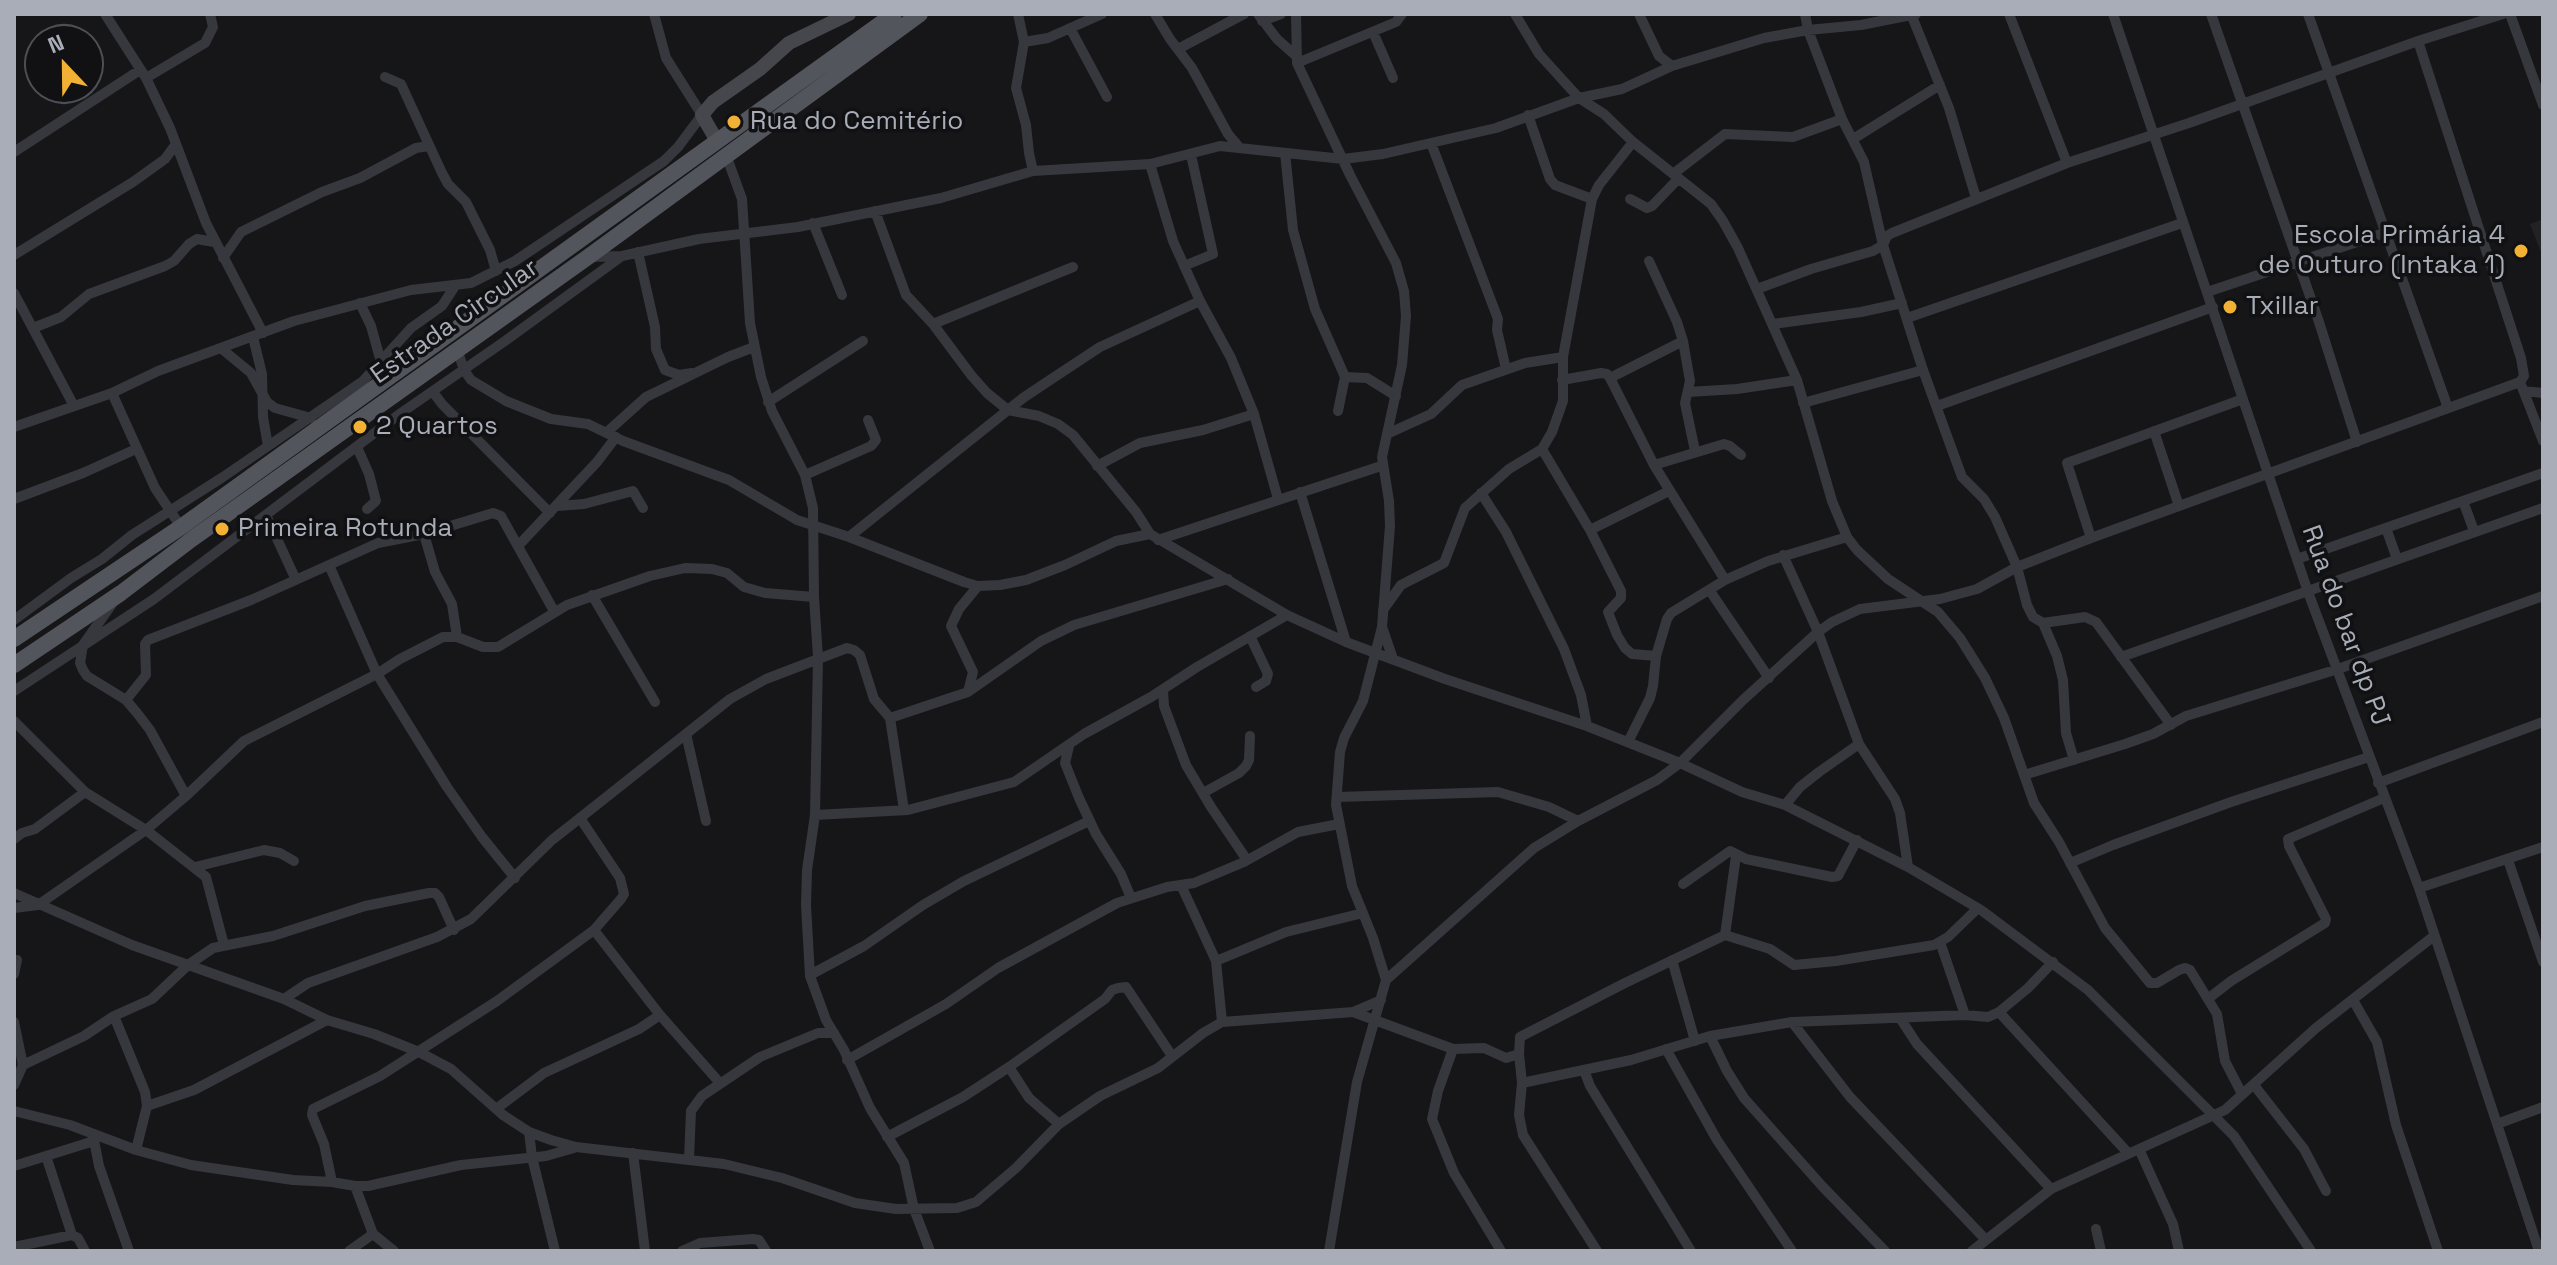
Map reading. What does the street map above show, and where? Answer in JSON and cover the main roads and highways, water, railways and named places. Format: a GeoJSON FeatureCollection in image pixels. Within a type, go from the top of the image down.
{"type":"FeatureCollection","features":[{"type":"Feature","properties":{"kind":"main road","name":"Estrada Circular"},"geometry":{"type":"LineString","coordinates":[[14,665],[121,593],[588,257],[721,148],[894,14]]}},
{"type":"Feature","properties":{"kind":"main road","name":"Estrada Circular"},"geometry":{"type":"LineString","coordinates":[[14,639],[181,527],[317,421],[920,14]]}},
{"type":"Feature","properties":{"kind":"place","name":"Rua do Cemitério"},"geometry":{"type":"Point","coordinates":[734,122]}},
{"type":"Feature","properties":{"kind":"place","name":"Escola Primária 4 de Outuro (Intaka 1)"},"geometry":{"type":"Point","coordinates":[2521,251]}},
{"type":"Feature","properties":{"kind":"place","name":"Txillar"},"geometry":{"type":"Point","coordinates":[2230,307]}},
{"type":"Feature","properties":{"kind":"place","name":"2 Quartos"},"geometry":{"type":"Point","coordinates":[360,427]}},
{"type":"Feature","properties":{"kind":"place","name":"Primeira Rotunda"},"geometry":{"type":"Point","coordinates":[222,529]}}]}
